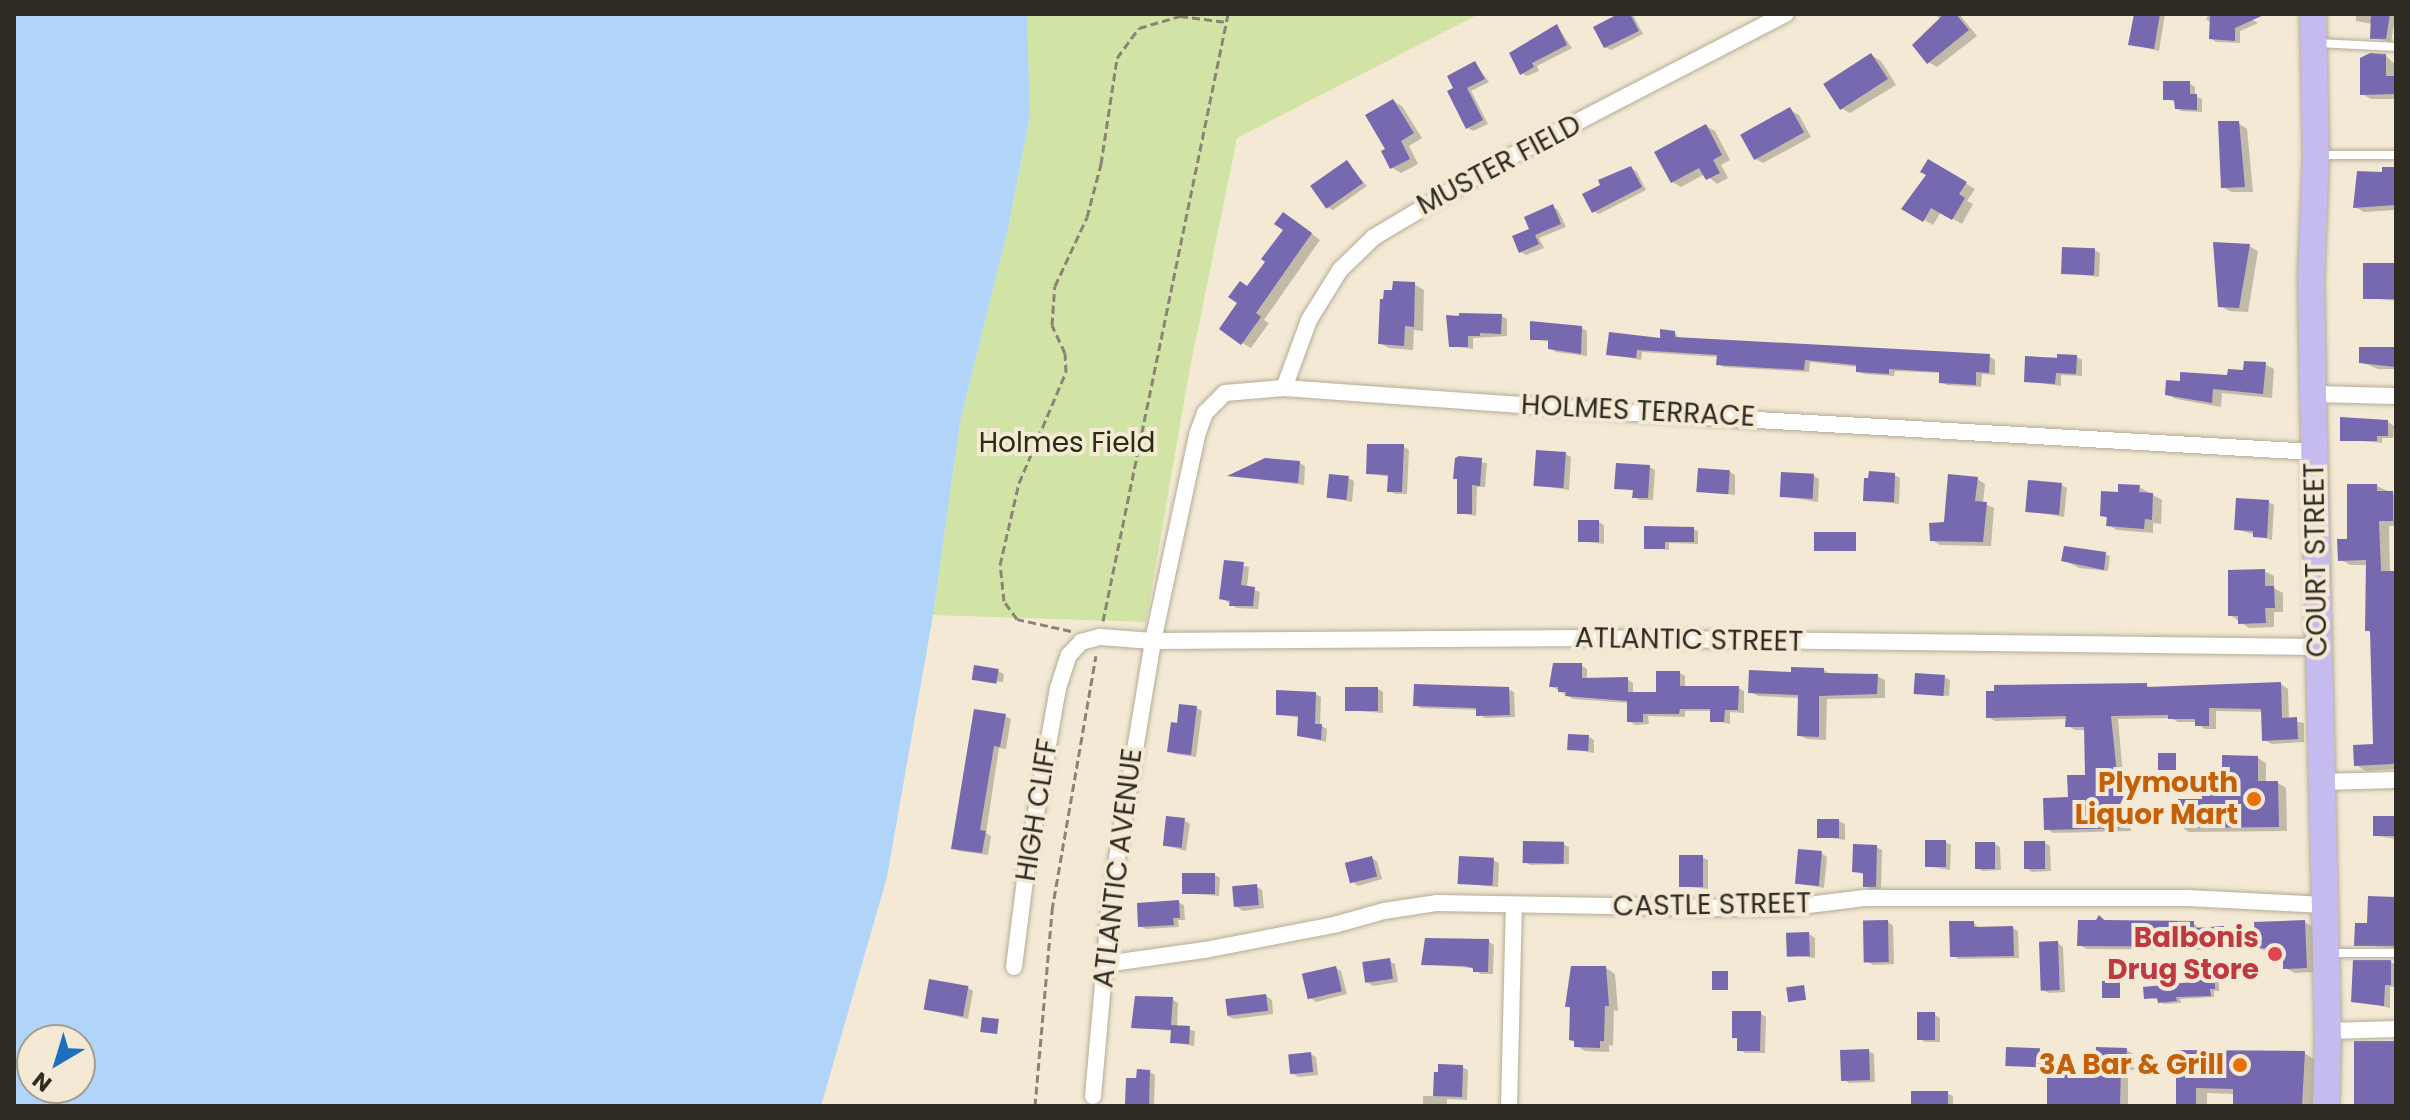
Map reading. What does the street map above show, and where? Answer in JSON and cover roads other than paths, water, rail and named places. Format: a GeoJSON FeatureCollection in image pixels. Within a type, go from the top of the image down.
{"type":"FeatureCollection","features":[{"type":"Feature","properties":{"kind":"main road","name":"COURT STREET"},"geometry":{"type":"LineString","coordinates":[[2313,14],[2316,155],[2311,277],[2328,1031],[2326,1106]]}},
{"type":"Feature","properties":{"kind":"street","name":"MUSTER FIELD"},"geometry":{"type":"LineString","coordinates":[[1284,388],[1309,320],[1340,270],[1374,237],[1498,163],[1786,14]]}},
{"type":"Feature","properties":{"kind":"street","name":"HOLMES TERRACE"},"geometry":{"type":"LineString","coordinates":[[1153,641],[1197,435],[1205,413],[1225,393],[1284,388],[1618,412],[2314,452]]}},
{"type":"Feature","properties":{"kind":"street"},"geometry":{"type":"LineString","coordinates":[[2313,394],[2396,396]]}},
{"type":"Feature","properties":{"kind":"street","name":"ATLANTIC STREET"},"geometry":{"type":"LineString","coordinates":[[1069,655],[1081,642],[1100,637],[1153,641],[1589,638],[2317,647]]}},
{"type":"Feature","properties":{"kind":"street","name":"ATLANTIC AVENUE"},"geometry":{"type":"LineString","coordinates":[[1093,1096],[1122,821],[1153,641]]}},
{"type":"Feature","properties":{"kind":"street","name":"HIGH CLIFF"},"geometry":{"type":"LineString","coordinates":[[1014,967],[1044,764],[1058,688],[1069,655]]}},
{"type":"Feature","properties":{"kind":"street"},"geometry":{"type":"LineString","coordinates":[[2322,782],[2396,780]]}},
{"type":"Feature","properties":{"kind":"street","name":"CASTLE STREET"},"geometry":{"type":"LineString","coordinates":[[1105,964],[1219,947],[1334,925],[1384,911],[1437,903],[1792,907],[1864,898],[2188,898],[2325,905]]}},
{"type":"Feature","properties":{"kind":"street"},"geometry":{"type":"LineString","coordinates":[[1509,1106],[1514,906]]}},
{"type":"Feature","properties":{"kind":"street"},"geometry":{"type":"LineString","coordinates":[[2328,1031],[2396,1029]]}},
{"type":"Feature","properties":{"kind":"lane"},"geometry":{"type":"LineString","coordinates":[[2313,43],[2396,47]]}},
{"type":"Feature","properties":{"kind":"lane"},"geometry":{"type":"LineString","coordinates":[[2316,155],[2396,155]]}},
{"type":"Feature","properties":{"kind":"lane"},"geometry":{"type":"LineString","coordinates":[[2326,953],[2396,953]]}},
{"type":"Feature","properties":{"kind":"water"},"geometry":{"type":"Polygon","coordinates":[[[14,14],[1027,14],[1030,116],[1008,228],[960,423],[933,615],[887,877],[821,1106],[14,1106],[14,14]]]}},
{"type":"Feature","properties":{"kind":"place","name":"Plymouth Liquor Mart"},"geometry":{"type":"Point","coordinates":[2254,799]}},
{"type":"Feature","properties":{"kind":"place","name":"Balbonis Drug Store"},"geometry":{"type":"Point","coordinates":[2275,954]}},
{"type":"Feature","properties":{"kind":"place","name":"3A Bar & Grill"},"geometry":{"type":"Point","coordinates":[2240,1065]}},
{"type":"Feature","properties":{"kind":"park label","name":"Holmes Field"},"geometry":{"type":"Point","coordinates":[1067,443]}}]}
